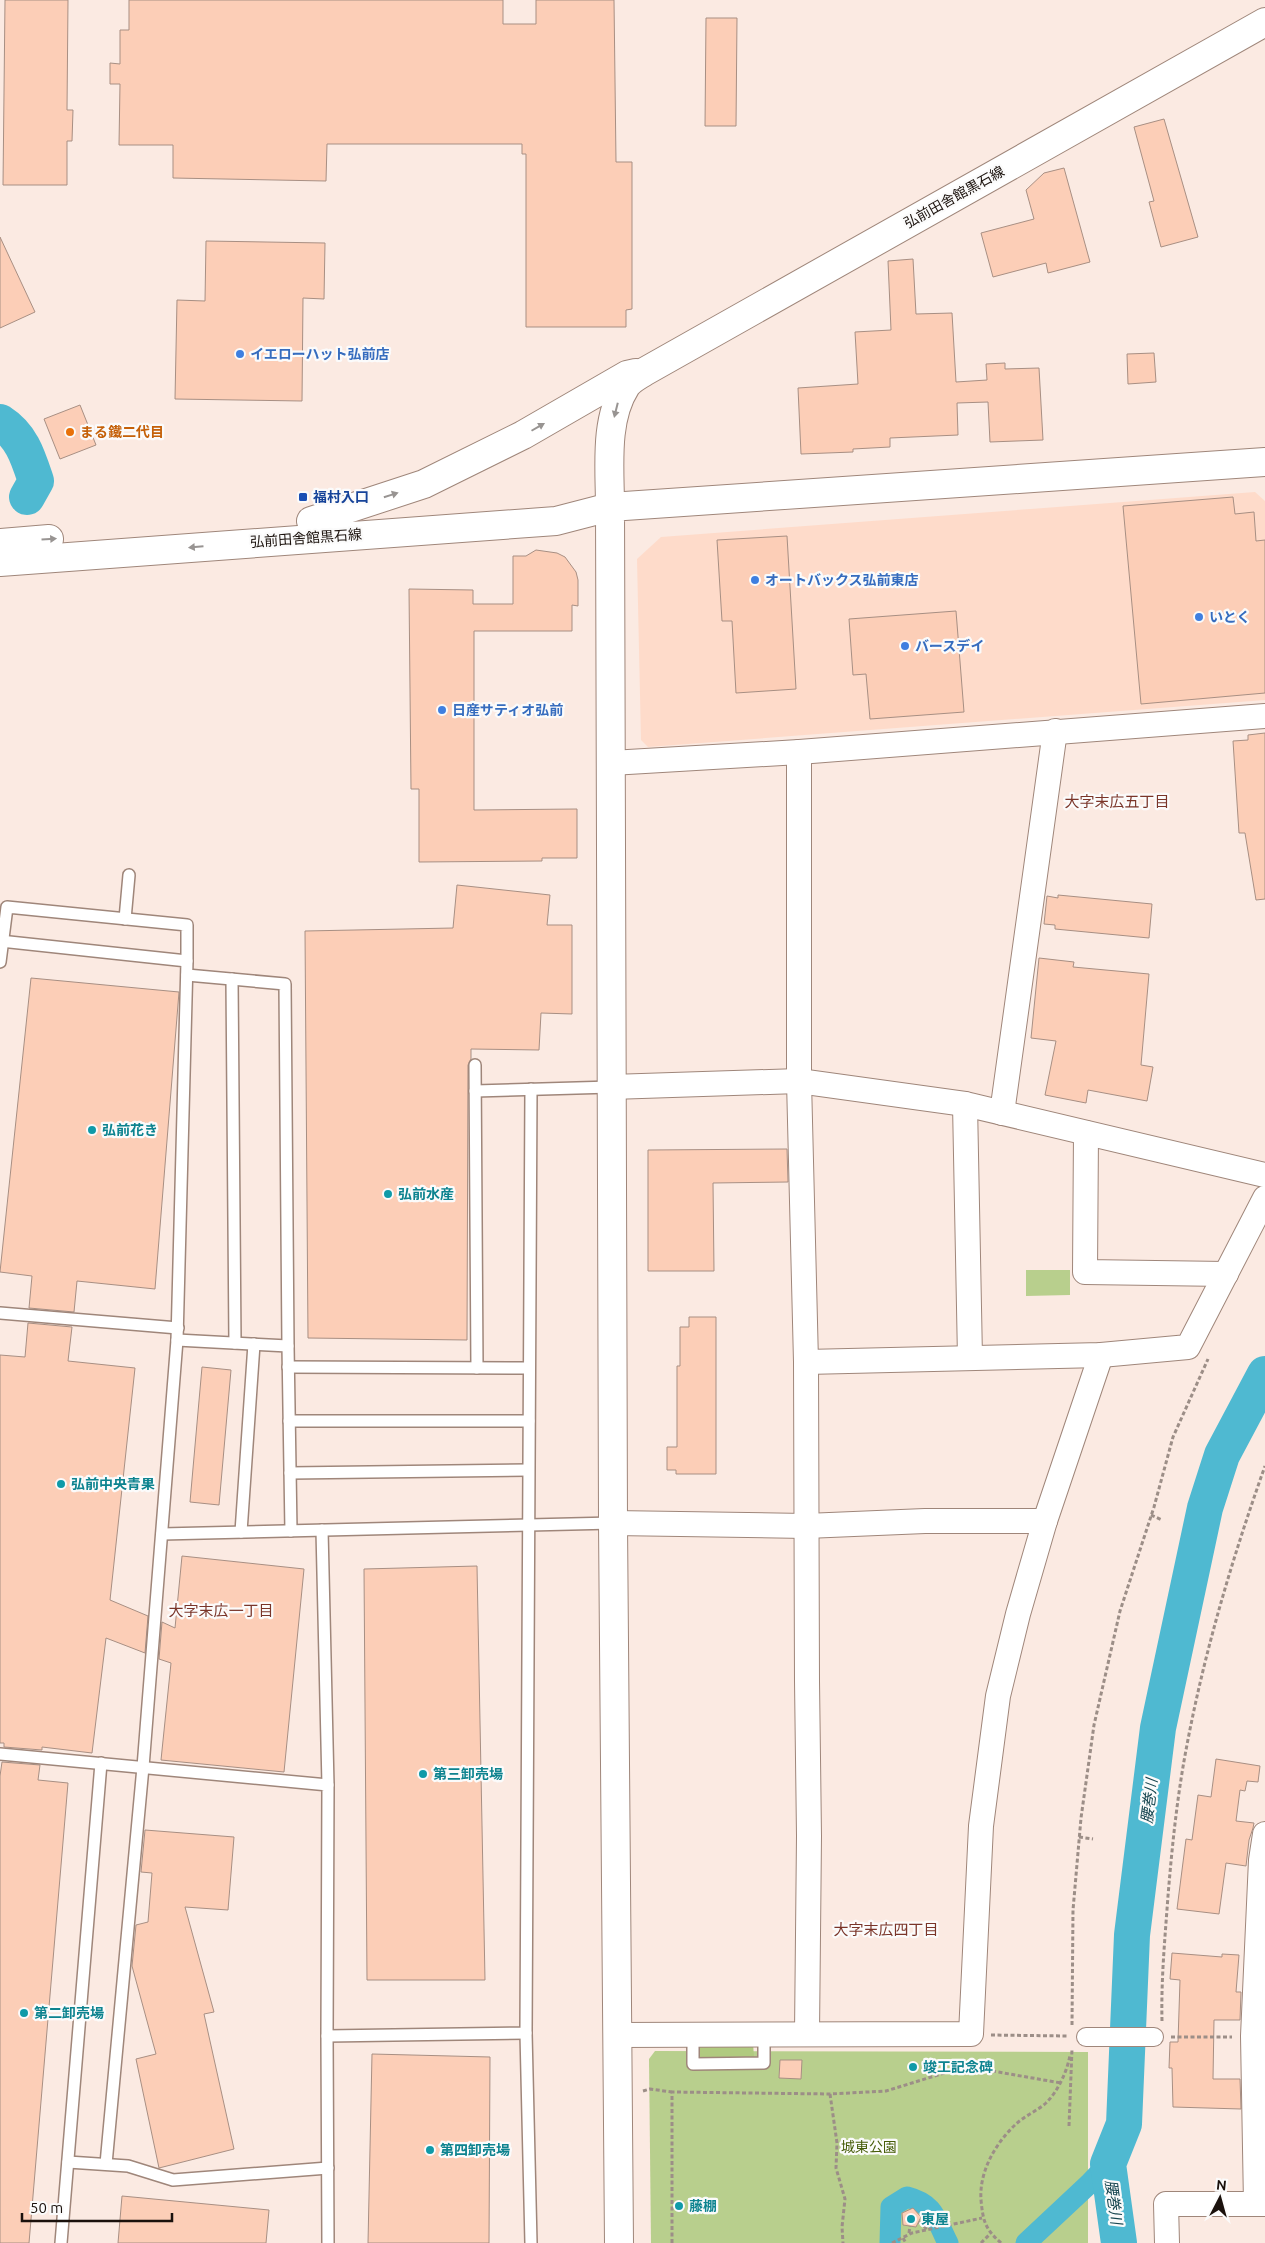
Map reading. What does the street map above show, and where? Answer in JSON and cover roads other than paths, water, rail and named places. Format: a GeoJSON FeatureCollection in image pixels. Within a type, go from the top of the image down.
{"type":"FeatureCollection","features":[{"type":"Feature","properties":{"kind":"main road","name":"弘前田舎館黒石線"},"geometry":{"type":"LineString","coordinates":[[610,507],[612,426],[616,410],[627,384],[644,372],[1265,22]]}},
{"type":"Feature","properties":{"kind":"main road","name":"弘前田舎館黒石線"},"geometry":{"type":"LineString","coordinates":[[311,521],[424,484],[523,436],[627,376],[644,372]]}},
{"type":"Feature","properties":{"kind":"main road"},"geometry":{"type":"LineString","coordinates":[[619,2243],[613,1523],[610,507],[1265,462]]}},
{"type":"Feature","properties":{"kind":"main road","name":"弘前田舎館黒石線"},"geometry":{"type":"LineString","coordinates":[[0,543],[556,503],[610,507]]}},
{"type":"Feature","properties":{"kind":"main road","name":"弘前田舎館黒石線"},"geometry":{"type":"LineString","coordinates":[[0,562],[556,521],[610,507]]}},
{"type":"Feature","properties":{"kind":"street"},"geometry":{"type":"LineString","coordinates":[[611,763],[799,752],[1265,716]]}},
{"type":"Feature","properties":{"kind":"street"},"geometry":{"type":"LineString","coordinates":[[1002,1113],[1055,731]]}},
{"type":"Feature","properties":{"kind":"street"},"geometry":{"type":"LineString","coordinates":[[799,752],[799,1081],[806,1362],[809,1836],[807,2033]]}},
{"type":"Feature","properties":{"kind":"street"},"geometry":{"type":"LineString","coordinates":[[611,1087],[799,1081],[965,1104],[1265,1175]]}},
{"type":"Feature","properties":{"kind":"street"},"geometry":{"type":"LineString","coordinates":[[965,1104],[970,1358]]}},
{"type":"Feature","properties":{"kind":"street"},"geometry":{"type":"LineString","coordinates":[[1086,1132],[1085,1272],[1226,1274]]}},
{"type":"Feature","properties":{"kind":"street"},"geometry":{"type":"LineString","coordinates":[[806,1362],[1101,1355],[1188,1347],[1265,1198]]}},
{"type":"Feature","properties":{"kind":"street"},"geometry":{"type":"LineString","coordinates":[[617,2035],[971,2034],[981,1826],[998,1696],[1018,1614],[1045,1521],[1101,1355]]}},
{"type":"Feature","properties":{"kind":"street"},"geometry":{"type":"LineString","coordinates":[[613,1523],[806,1526],[924,1521],[1045,1521]]}},
{"type":"Feature","properties":{"kind":"street"},"geometry":{"type":"LineString","coordinates":[[1167,2243],[1166,2204],[1260,2204],[1259,2036],[1265,1834]]}},
{"type":"Feature","properties":{"kind":"street"},"geometry":{"type":"LineString","coordinates":[[1075,2038],[1159,2037]]}},
{"type":"Feature","properties":{"kind":"lane"},"geometry":{"type":"LineString","coordinates":[[125,919],[129,875]]}},
{"type":"Feature","properties":{"kind":"lane"},"geometry":{"type":"LineString","coordinates":[[0,962],[1,941],[7,907],[187,925],[178,1328],[144,1767],[106,2164]]}},
{"type":"Feature","properties":{"kind":"lane"},"geometry":{"type":"LineString","coordinates":[[1,941],[187,961]]}},
{"type":"Feature","properties":{"kind":"lane"},"geometry":{"type":"LineString","coordinates":[[187,975],[285,984],[291,1531]]}},
{"type":"Feature","properties":{"kind":"lane"},"geometry":{"type":"LineString","coordinates":[[232,979],[235,1343]]}},
{"type":"Feature","properties":{"kind":"lane"},"geometry":{"type":"LineString","coordinates":[[475,1065],[477,1368]]}},
{"type":"Feature","properties":{"kind":"lane"},"geometry":{"type":"LineString","coordinates":[[475,1091],[611,1087]]}},
{"type":"Feature","properties":{"kind":"lane"},"geometry":{"type":"LineString","coordinates":[[530,1089],[526,2033],[531,2243]]}},
{"type":"Feature","properties":{"kind":"lane"},"geometry":{"type":"LineString","coordinates":[[0,1314],[178,1328]]}},
{"type":"Feature","properties":{"kind":"lane"},"geometry":{"type":"LineString","coordinates":[[177,1340],[288,1346]]}},
{"type":"Feature","properties":{"kind":"lane"},"geometry":{"type":"LineString","coordinates":[[241,1532],[254,1344]]}},
{"type":"Feature","properties":{"kind":"lane"},"geometry":{"type":"LineString","coordinates":[[288,1367],[529,1368]]}},
{"type":"Feature","properties":{"kind":"lane"},"geometry":{"type":"LineString","coordinates":[[289,1421],[528,1421]]}},
{"type":"Feature","properties":{"kind":"lane"},"geometry":{"type":"LineString","coordinates":[[290,1473],[528,1470]]}},
{"type":"Feature","properties":{"kind":"lane"},"geometry":{"type":"LineString","coordinates":[[162,1534],[613,1523]]}},
{"type":"Feature","properties":{"kind":"lane"},"geometry":{"type":"LineString","coordinates":[[322,1530],[328,1785],[328,2243]]}},
{"type":"Feature","properties":{"kind":"lane"},"geometry":{"type":"LineString","coordinates":[[0,1754],[328,1785]]}},
{"type":"Feature","properties":{"kind":"lane"},"geometry":{"type":"LineString","coordinates":[[61,2243],[101,1763]]}},
{"type":"Feature","properties":{"kind":"lane"},"geometry":{"type":"LineString","coordinates":[[327,2036],[526,2033]]}},
{"type":"Feature","properties":{"kind":"lane"},"geometry":{"type":"LineString","coordinates":[[68,2162],[128,2166],[173,2180],[328,2168]]}},
{"type":"Feature","properties":{"kind":"waterway"},"geometry":{"type":"LineString","coordinates":[[0,422],[19,440],[30,464],[36,481],[27,497]]}},
{"type":"Feature","properties":{"kind":"waterway","name":"腰巻川"},"geometry":{"type":"LineString","coordinates":[[1119,2243],[1108,2164],[1124,2124],[1132,1935],[1158,1728],[1205,1508],[1222,1455],[1265,1374]]}},
{"type":"Feature","properties":{"kind":"waterway"},"geometry":{"type":"LineString","coordinates":[[1026,2243],[1108,2164]]}},
{"type":"Feature","properties":{"kind":"waterway"},"geometry":{"type":"LineString","coordinates":[[890,2243],[891,2207],[907,2197],[924,2204],[934,2214],[948,2243]]}},
{"type":"Feature","properties":{"kind":"place","name":"イエローハット弘前店"},"geometry":{"type":"Point","coordinates":[240,354]}},
{"type":"Feature","properties":{"kind":"place","name":"まる鐵二代目"},"geometry":{"type":"Point","coordinates":[70,432]}},
{"type":"Feature","properties":{"kind":"place","name":"福村入口"},"geometry":{"type":"Point","coordinates":[303,497]}},
{"type":"Feature","properties":{"kind":"place","name":"オートバックス弘前東店"},"geometry":{"type":"Point","coordinates":[755,580]}},
{"type":"Feature","properties":{"kind":"place","name":"いとく"},"geometry":{"type":"Point","coordinates":[1199,617]}},
{"type":"Feature","properties":{"kind":"place","name":"バースデイ"},"geometry":{"type":"Point","coordinates":[905,646]}},
{"type":"Feature","properties":{"kind":"place","name":"日産サティオ弘前"},"geometry":{"type":"Point","coordinates":[442,710]}},
{"type":"Feature","properties":{"kind":"place","name":"弘前花き"},"geometry":{"type":"Point","coordinates":[92,1130]}},
{"type":"Feature","properties":{"kind":"place","name":"弘前水産"},"geometry":{"type":"Point","coordinates":[388,1194]}},
{"type":"Feature","properties":{"kind":"place","name":"弘前中央青果"},"geometry":{"type":"Point","coordinates":[61,1484]}},
{"type":"Feature","properties":{"kind":"place","name":"第三卸売場"},"geometry":{"type":"Point","coordinates":[423,1774]}},
{"type":"Feature","properties":{"kind":"place","name":"第二卸売場"},"geometry":{"type":"Point","coordinates":[24,2013]}},
{"type":"Feature","properties":{"kind":"place","name":"竣工記念碑"},"geometry":{"type":"Point","coordinates":[913,2067]}},
{"type":"Feature","properties":{"kind":"place","name":"第四卸売場"},"geometry":{"type":"Point","coordinates":[430,2150]}},
{"type":"Feature","properties":{"kind":"place","name":"藤棚"},"geometry":{"type":"Point","coordinates":[679,2206]}},
{"type":"Feature","properties":{"kind":"place","name":"東屋"},"geometry":{"type":"Point","coordinates":[911,2219]}},
{"type":"Feature","properties":{"kind":"district","name":"大字末広五丁目"},"geometry":{"type":"Point","coordinates":[1117,801]}},
{"type":"Feature","properties":{"kind":"district","name":"大字末広一丁目"},"geometry":{"type":"Point","coordinates":[221,1610]}},
{"type":"Feature","properties":{"kind":"district","name":"大字末広四丁目"},"geometry":{"type":"Point","coordinates":[886,1929]}},
{"type":"Feature","properties":{"kind":"park label","name":"城東公園"},"geometry":{"type":"Point","coordinates":[869,2147]}}]}
